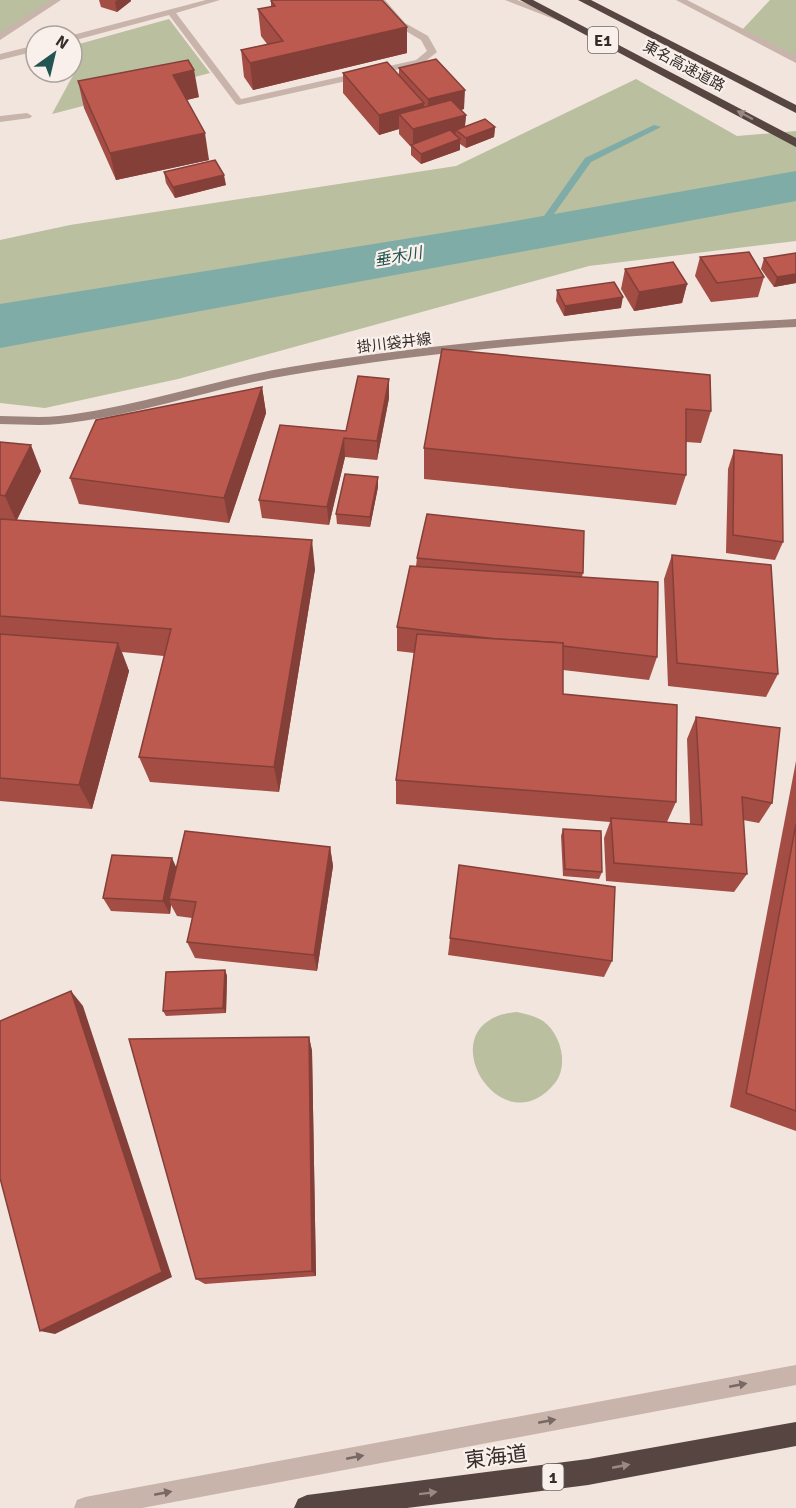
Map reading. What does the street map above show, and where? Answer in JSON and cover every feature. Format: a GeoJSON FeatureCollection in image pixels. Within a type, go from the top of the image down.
{"type":"FeatureCollection","features":[{"type":"Feature","properties":{"kind":"highway","name":"東名高速道路"},"geometry":{"type":"LineString","coordinates":[[525,0],[796,143]]}},
{"type":"Feature","properties":{"kind":"highway","name":"東名高速道路"},"geometry":{"type":"LineString","coordinates":[[584,0],[796,110]]}},
{"type":"Feature","properties":{"kind":"highway","name":"東海道"},"geometry":{"type":"LineString","coordinates":[[307,1508],[588,1472],[796,1434]]}},
{"type":"Feature","properties":{"kind":"main road","name":"掛川袋井線"},"geometry":{"type":"LineString","coordinates":[[0,420],[58,420],[147,404],[288,372],[423,354],[669,329],[796,323]]}},
{"type":"Feature","properties":{"kind":"street"},"geometry":{"type":"LineString","coordinates":[[0,37],[57,0]]}},
{"type":"Feature","properties":{"kind":"street"},"geometry":{"type":"LineString","coordinates":[[84,35],[216,0]]}},
{"type":"Feature","properties":{"kind":"street"},"geometry":{"type":"LineString","coordinates":[[171,12],[240,102],[419,62],[432,52],[425,38],[402,25],[380,0]]}},
{"type":"Feature","properties":{"kind":"street"},"geometry":{"type":"LineString","coordinates":[[510,0],[568,21]]}},
{"type":"Feature","properties":{"kind":"street"},"geometry":{"type":"LineString","coordinates":[[680,0],[796,60]]}},
{"type":"Feature","properties":{"kind":"street"},"geometry":{"type":"LineString","coordinates":[[0,57],[24,51]]}},
{"type":"Feature","properties":{"kind":"street"},"geometry":{"type":"LineString","coordinates":[[0,119],[27,116]]}},
{"type":"Feature","properties":{"kind":"street"},"geometry":{"type":"LineString","coordinates":[[85,1508],[796,1375]]}},
{"type":"Feature","properties":{"kind":"green space"},"geometry":{"type":"Polygon","coordinates":[[[0,0],[57,0],[0,38],[0,0]]]}},
{"type":"Feature","properties":{"kind":"green space"},"geometry":{"type":"Polygon","coordinates":[[[770,0],[796,0],[796,60],[741,31],[770,0]]]}},
{"type":"Feature","properties":{"kind":"green space"},"geometry":{"type":"Polygon","coordinates":[[[169,19],[210,73],[52,114],[68,84],[84,84],[84,43],[169,19]]]}},
{"type":"Feature","properties":{"kind":"green space"},"geometry":{"type":"Polygon","coordinates":[[[636,79],[737,136],[796,131],[796,241],[589,266],[178,379],[45,408],[0,403],[0,240],[70,225],[456,166],[636,79]]]}},
{"type":"Feature","properties":{"kind":"green space"},"geometry":{"type":"Polygon","coordinates":[[[517,1012],[537,1018],[549,1027],[561,1050],[562,1068],[555,1083],[534,1100],[513,1102],[494,1093],[480,1076],[473,1056],[476,1036],[489,1020],[517,1012]]]}},
{"type":"Feature","properties":{"kind":"water","name":"垂木川"},"geometry":{"type":"Polygon","coordinates":[[[796,171],[796,201],[0,348],[0,304],[498,224],[796,171]]]}},
{"type":"Feature","properties":{"kind":"building"},"geometry":{"type":"Polygon","coordinates":[[[382,0],[407,27],[250,63],[241,50],[283,41],[258,9],[275,6],[271,1],[382,0]]]}},
{"type":"Feature","properties":{"kind":"building"},"geometry":{"type":"Polygon","coordinates":[[[436,59],[465,90],[428,99],[399,68],[436,59]]]}},
{"type":"Feature","properties":{"kind":"building"},"geometry":{"type":"Polygon","coordinates":[[[188,60],[194,70],[173,75],[205,133],[110,153],[79,84],[84,84],[84,80],[188,60]]]}},
{"type":"Feature","properties":{"kind":"building"},"geometry":{"type":"Polygon","coordinates":[[[387,62],[424,103],[379,115],[343,73],[387,62]]]}},
{"type":"Feature","properties":{"kind":"building"},"geometry":{"type":"Polygon","coordinates":[[[451,100],[466,115],[413,129],[399,114],[451,100]]]}},
{"type":"Feature","properties":{"kind":"building"},"geometry":{"type":"Polygon","coordinates":[[[485,119],[495,127],[466,138],[456,130],[485,119]]]}},
{"type":"Feature","properties":{"kind":"building"},"geometry":{"type":"Polygon","coordinates":[[[450,130],[460,139],[421,154],[411,145],[450,130]]]}},
{"type":"Feature","properties":{"kind":"building"},"geometry":{"type":"Polygon","coordinates":[[[215,160],[224,175],[173,187],[164,172],[215,160]]]}},
{"type":"Feature","properties":{"kind":"building"},"geometry":{"type":"Polygon","coordinates":[[[749,252],[764,277],[717,283],[700,257],[749,252]]]}},
{"type":"Feature","properties":{"kind":"building"},"geometry":{"type":"Polygon","coordinates":[[[796,253],[796,274],[777,277],[764,258],[796,253]]]}},
{"type":"Feature","properties":{"kind":"building"},"geometry":{"type":"Polygon","coordinates":[[[673,262],[687,284],[639,292],[625,269],[673,262]]]}},
{"type":"Feature","properties":{"kind":"building"},"geometry":{"type":"Polygon","coordinates":[[[614,282],[623,297],[565,306],[557,290],[614,282]]]}},
{"type":"Feature","properties":{"kind":"building"},"geometry":{"type":"Polygon","coordinates":[[[442,349],[710,375],[711,411],[686,409],[686,475],[424,448],[442,349]]]}},
{"type":"Feature","properties":{"kind":"building"},"geometry":{"type":"Polygon","coordinates":[[[358,376],[389,379],[377,441],[344,438],[327,507],[259,500],[280,425],[346,431],[358,376]]]}},
{"type":"Feature","properties":{"kind":"building"},"geometry":{"type":"Polygon","coordinates":[[[262,387],[224,498],[70,478],[96,420],[262,387]]]}},
{"type":"Feature","properties":{"kind":"building"},"geometry":{"type":"Polygon","coordinates":[[[0,442],[31,445],[5,496],[0,495],[0,442]]]}},
{"type":"Feature","properties":{"kind":"building"},"geometry":{"type":"Polygon","coordinates":[[[734,450],[782,455],[783,542],[733,535],[734,450]]]}},
{"type":"Feature","properties":{"kind":"building"},"geometry":{"type":"Polygon","coordinates":[[[345,474],[378,477],[370,517],[336,514],[345,474]]]}},
{"type":"Feature","properties":{"kind":"building"},"geometry":{"type":"Polygon","coordinates":[[[427,514],[584,531],[583,573],[417,558],[427,514]]]}},
{"type":"Feature","properties":{"kind":"building"},"geometry":{"type":"Polygon","coordinates":[[[0,519],[312,540],[274,767],[139,757],[171,629],[0,616],[0,519]]]}},
{"type":"Feature","properties":{"kind":"building"},"geometry":{"type":"Polygon","coordinates":[[[672,555],[771,565],[778,674],[677,663],[672,555]]]}},
{"type":"Feature","properties":{"kind":"building"},"geometry":{"type":"Polygon","coordinates":[[[410,566],[658,582],[657,657],[563,646],[563,643],[496,639],[397,627],[410,566]]]}},
{"type":"Feature","properties":{"kind":"building"},"geometry":{"type":"Polygon","coordinates":[[[0,634],[118,643],[79,785],[0,778],[0,634]]]}},
{"type":"Feature","properties":{"kind":"building"},"geometry":{"type":"Polygon","coordinates":[[[417,634],[563,643],[563,694],[677,705],[676,802],[396,780],[417,634]]]}},
{"type":"Feature","properties":{"kind":"building"},"geometry":{"type":"Polygon","coordinates":[[[696,717],[780,728],[772,803],[742,797],[747,874],[614,863],[611,818],[702,825],[696,717]]]}},
{"type":"Feature","properties":{"kind":"building"},"geometry":{"type":"Polygon","coordinates":[[[796,824],[796,1111],[746,1093],[796,824]]]}},
{"type":"Feature","properties":{"kind":"building"},"geometry":{"type":"Polygon","coordinates":[[[563,829],[601,831],[602,872],[565,869],[563,829]]]}},
{"type":"Feature","properties":{"kind":"building"},"geometry":{"type":"Polygon","coordinates":[[[185,831],[330,847],[314,955],[187,942],[196,902],[169,899],[185,831]]]}},
{"type":"Feature","properties":{"kind":"building"},"geometry":{"type":"Polygon","coordinates":[[[112,855],[172,858],[163,901],[103,898],[112,855]]]}},
{"type":"Feature","properties":{"kind":"building"},"geometry":{"type":"Polygon","coordinates":[[[459,865],[615,887],[612,961],[450,938],[459,865]]]}},
{"type":"Feature","properties":{"kind":"building"},"geometry":{"type":"Polygon","coordinates":[[[225,970],[223,1008],[163,1011],[166,972],[225,970]]]}},
{"type":"Feature","properties":{"kind":"building"},"geometry":{"type":"Polygon","coordinates":[[[71,991],[162,1272],[40,1331],[0,1178],[0,1021],[71,991]]]}},
{"type":"Feature","properties":{"kind":"building"},"geometry":{"type":"Polygon","coordinates":[[[309,1037],[312,1271],[196,1279],[129,1039],[309,1037]]]}},
{"type":"Feature","properties":{"kind":"waterway"},"geometry":{"type":"LineString","coordinates":[[541,226],[588,160],[657,127]]}}]}
